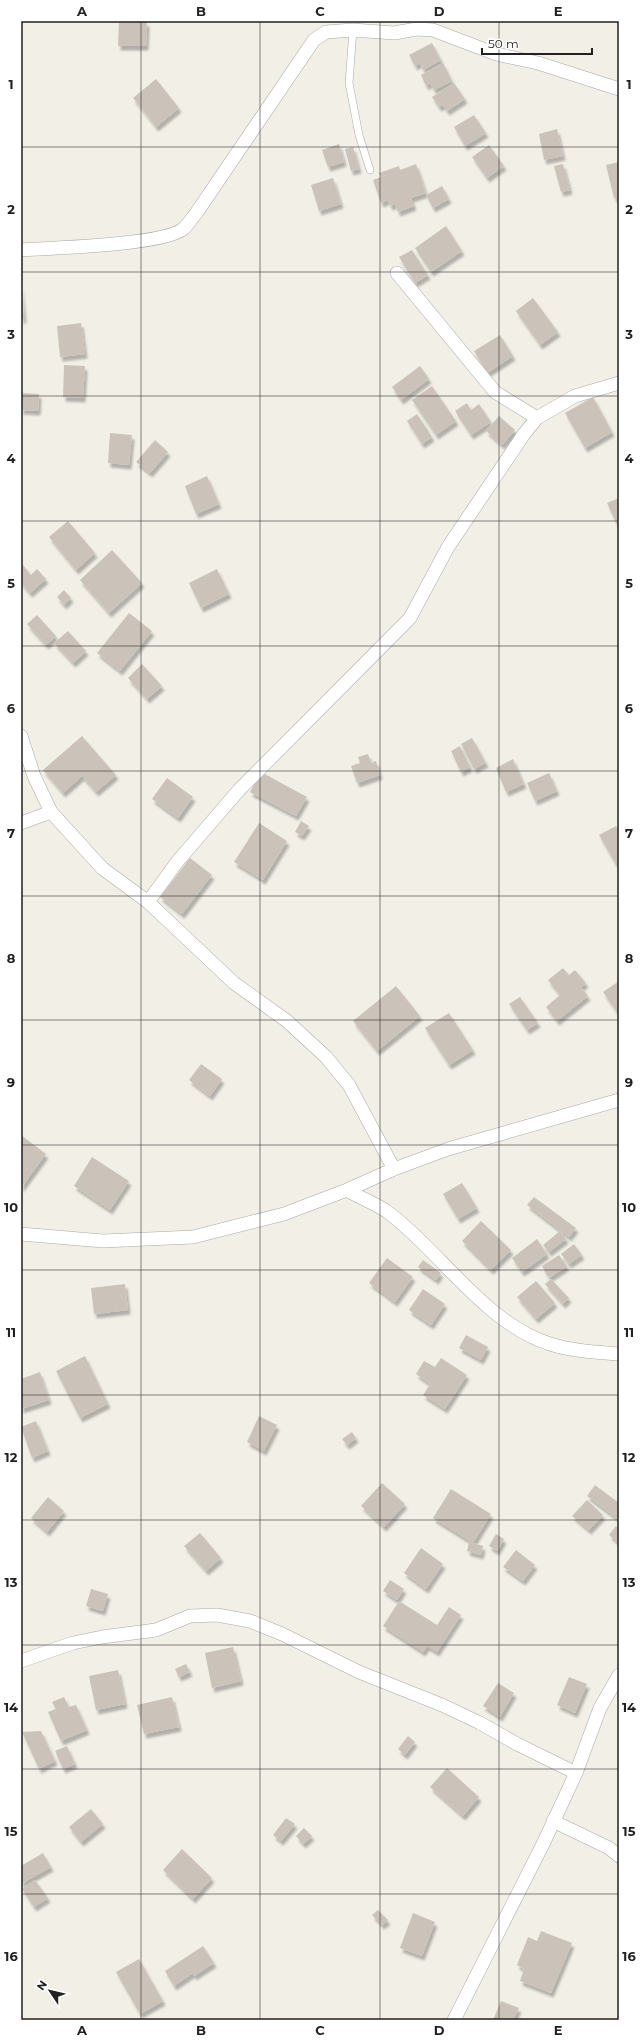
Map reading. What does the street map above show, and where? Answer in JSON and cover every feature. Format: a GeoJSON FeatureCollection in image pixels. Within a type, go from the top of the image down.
{"type":"FeatureCollection","features":[{"type":"Feature","properties":{"kind":"street"},"geometry":{"type":"LineString","coordinates":[[21,250],[143,240],[169,236],[183,229],[197,212],[314,40],[326,32],[353,30],[394,32],[417,29],[433,30],[496,54],[538,63],[619,89]]}},
{"type":"Feature","properties":{"kind":"street"},"geometry":{"type":"LineString","coordinates":[[397,273],[495,392],[537,418]]}},
{"type":"Feature","properties":{"kind":"street"},"geometry":{"type":"LineString","coordinates":[[148,902],[177,862],[239,790],[410,618],[448,547],[524,434],[537,418],[575,396],[619,382]]}},
{"type":"Feature","properties":{"kind":"street"},"geometry":{"type":"LineString","coordinates":[[21,736],[34,776],[51,812],[102,868],[148,902],[234,983],[287,1021],[326,1057],[349,1086],[394,1169]]}},
{"type":"Feature","properties":{"kind":"street"},"geometry":{"type":"LineString","coordinates":[[21,823],[51,812]]}},
{"type":"Feature","properties":{"kind":"street"},"geometry":{"type":"LineString","coordinates":[[21,1234],[103,1241],[193,1237],[284,1214],[346,1190],[394,1169],[448,1149],[619,1100]]}},
{"type":"Feature","properties":{"kind":"street"},"geometry":{"type":"LineString","coordinates":[[346,1190],[388,1213],[430,1249],[469,1290],[513,1326],[550,1344],[585,1351],[619,1354]]}},
{"type":"Feature","properties":{"kind":"street"},"geometry":{"type":"LineString","coordinates":[[21,1660],[73,1643],[102,1637],[156,1630],[190,1616],[217,1615],[250,1621],[282,1634],[359,1672],[442,1705],[576,1773]]}},
{"type":"Feature","properties":{"kind":"street"},"geometry":{"type":"LineString","coordinates":[[454,2020],[576,1773],[600,1708],[619,1675]]}},
{"type":"Feature","properties":{"kind":"street"},"geometry":{"type":"LineString","coordinates":[[553,1821],[609,1848],[619,1856]]}},
{"type":"Feature","properties":{"kind":"lane"},"geometry":{"type":"LineString","coordinates":[[353,30],[349,83],[358,135],[370,170]]}},
{"type":"Feature","properties":{"kind":"building"},"geometry":{"type":"Polygon","coordinates":[[[119,21],[147,22],[146,46],[118,46],[119,21]]]}},
{"type":"Feature","properties":{"kind":"building"},"geometry":{"type":"Polygon","coordinates":[[[432,43],[441,60],[423,70],[420,63],[415,66],[409,55],[432,43]]]}},
{"type":"Feature","properties":{"kind":"building"},"geometry":{"type":"Polygon","coordinates":[[[443,63],[452,81],[434,90],[430,83],[426,86],[421,75],[443,63]]]}},
{"type":"Feature","properties":{"kind":"building"},"geometry":{"type":"Polygon","coordinates":[[[156,79],[179,108],[156,127],[133,98],[156,79]]]}},
{"type":"Feature","properties":{"kind":"building"},"geometry":{"type":"Polygon","coordinates":[[[454,83],[465,99],[447,111],[443,105],[439,107],[432,97],[454,83]]]}},
{"type":"Feature","properties":{"kind":"building"},"geometry":{"type":"Polygon","coordinates":[[[474,115],[486,133],[465,146],[454,127],[474,115]]]}},
{"type":"Feature","properties":{"kind":"building"},"geometry":{"type":"Polygon","coordinates":[[[557,129],[563,156],[544,160],[539,134],[557,129]]]}},
{"type":"Feature","properties":{"kind":"building"},"geometry":{"type":"Polygon","coordinates":[[[339,144],[344,162],[328,167],[322,150],[339,144]]]}},
{"type":"Feature","properties":{"kind":"building"},"geometry":{"type":"Polygon","coordinates":[[[489,145],[504,166],[487,178],[472,157],[489,145]]]}},
{"type":"Feature","properties":{"kind":"building"},"geometry":{"type":"Polygon","coordinates":[[[353,147],[359,169],[351,171],[345,149],[353,147]]]}},
{"type":"Feature","properties":{"kind":"building"},"geometry":{"type":"Polygon","coordinates":[[[619,162],[619,197],[614,198],[606,165],[619,162]]]}},
{"type":"Feature","properties":{"kind":"building"},"geometry":{"type":"Polygon","coordinates":[[[416,164],[426,193],[411,198],[414,206],[398,212],[395,204],[390,206],[388,200],[381,203],[373,180],[381,177],[379,173],[399,166],[400,170],[416,164]]]}},
{"type":"Feature","properties":{"kind":"building"},"geometry":{"type":"Polygon","coordinates":[[[563,164],[570,190],[561,192],[554,166],[563,164]]]}},
{"type":"Feature","properties":{"kind":"building"},"geometry":{"type":"Polygon","coordinates":[[[333,178],[341,204],[319,211],[311,185],[333,178]]]}},
{"type":"Feature","properties":{"kind":"building"},"geometry":{"type":"Polygon","coordinates":[[[442,186],[449,199],[433,208],[426,195],[442,186]]]}},
{"type":"Feature","properties":{"kind":"building"},"geometry":{"type":"Polygon","coordinates":[[[446,226],[462,251],[431,272],[415,248],[446,226]]]}},
{"type":"Feature","properties":{"kind":"building"},"geometry":{"type":"Polygon","coordinates":[[[412,250],[428,275],[415,283],[399,257],[412,250]]]}},
{"type":"Feature","properties":{"kind":"building"},"geometry":{"type":"Polygon","coordinates":[[[21,284],[24,319],[21,319],[21,284]]]}},
{"type":"Feature","properties":{"kind":"building"},"geometry":{"type":"Polygon","coordinates":[[[533,298],[558,332],[540,345],[516,311],[533,298]]]}},
{"type":"Feature","properties":{"kind":"building"},"geometry":{"type":"Polygon","coordinates":[[[81,323],[85,354],[60,357],[57,326],[81,323]]]}},
{"type":"Feature","properties":{"kind":"building"},"geometry":{"type":"Polygon","coordinates":[[[500,335],[513,356],[487,373],[474,351],[500,335]]]}},
{"type":"Feature","properties":{"kind":"building"},"geometry":{"type":"Polygon","coordinates":[[[64,365],[85,366],[83,398],[63,397],[64,365]]]}},
{"type":"Feature","properties":{"kind":"building"},"geometry":{"type":"Polygon","coordinates":[[[420,366],[429,379],[401,400],[392,387],[420,366]]]}},
{"type":"Feature","properties":{"kind":"building"},"geometry":{"type":"Polygon","coordinates":[[[432,386],[456,421],[436,435],[412,400],[432,386]]]}},
{"type":"Feature","properties":{"kind":"building"},"geometry":{"type":"Polygon","coordinates":[[[21,393],[39,394],[38,411],[21,410],[21,393]]]}},
{"type":"Feature","properties":{"kind":"building"},"geometry":{"type":"Polygon","coordinates":[[[593,397],[612,432],[585,448],[565,413],[593,397]]]}},
{"type":"Feature","properties":{"kind":"building"},"geometry":{"type":"Polygon","coordinates":[[[467,403],[471,410],[479,404],[491,422],[471,435],[455,411],[467,403]]]}},
{"type":"Feature","properties":{"kind":"building"},"geometry":{"type":"Polygon","coordinates":[[[417,414],[432,437],[422,444],[407,421],[417,414]]]}},
{"type":"Feature","properties":{"kind":"building"},"geometry":{"type":"Polygon","coordinates":[[[499,416],[515,430],[502,445],[486,431],[499,416]]]}},
{"type":"Feature","properties":{"kind":"building"},"geometry":{"type":"Polygon","coordinates":[[[110,433],[132,435],[129,465],[108,463],[110,433]]]}},
{"type":"Feature","properties":{"kind":"building"},"geometry":{"type":"Polygon","coordinates":[[[155,440],[168,452],[150,473],[136,462],[155,440]]]}},
{"type":"Feature","properties":{"kind":"building"},"geometry":{"type":"Polygon","coordinates":[[[207,476],[219,504],[196,514],[185,486],[207,476]]]}},
{"type":"Feature","properties":{"kind":"building"},"geometry":{"type":"Polygon","coordinates":[[[619,498],[619,529],[607,503],[619,498]]]}},
{"type":"Feature","properties":{"kind":"building"},"geometry":{"type":"Polygon","coordinates":[[[68,521],[95,553],[76,570],[49,537],[68,521]]]}},
{"type":"Feature","properties":{"kind":"building"},"geometry":{"type":"Polygon","coordinates":[[[112,550],[142,583],[109,613],[80,580],[112,550]]]}},
{"type":"Feature","properties":{"kind":"building"},"geometry":{"type":"Polygon","coordinates":[[[23,565],[31,575],[37,569],[46,579],[30,593],[21,583],[21,566],[23,565]]]}},
{"type":"Feature","properties":{"kind":"building"},"geometry":{"type":"Polygon","coordinates":[[[217,569],[229,594],[201,608],[189,583],[217,569]]]}},
{"type":"Feature","properties":{"kind":"building"},"geometry":{"type":"Polygon","coordinates":[[[64,590],[71,598],[64,605],[57,597],[64,590]]]}},
{"type":"Feature","properties":{"kind":"building"},"geometry":{"type":"Polygon","coordinates":[[[129,613],[152,631],[120,671],[97,653],[129,613]]]}},
{"type":"Feature","properties":{"kind":"building"},"geometry":{"type":"Polygon","coordinates":[[[37,615],[56,636],[46,645],[27,624],[37,615]]]}},
{"type":"Feature","properties":{"kind":"building"},"geometry":{"type":"Polygon","coordinates":[[[68,631],[86,651],[73,663],[54,643],[68,631]]]}},
{"type":"Feature","properties":{"kind":"building"},"geometry":{"type":"Polygon","coordinates":[[[142,664],[162,686],[147,699],[128,678],[142,664]]]}},
{"type":"Feature","properties":{"kind":"building"},"geometry":{"type":"Polygon","coordinates":[[[82,736],[116,775],[96,792],[82,776],[63,793],[43,770],[82,736]]]}},
{"type":"Feature","properties":{"kind":"building"},"geometry":{"type":"Polygon","coordinates":[[[472,738],[486,763],[474,769],[461,744],[472,738]]]}},
{"type":"Feature","properties":{"kind":"building"},"geometry":{"type":"Polygon","coordinates":[[[460,746],[470,767],[461,772],[451,751],[460,746]]]}},
{"type":"Feature","properties":{"kind":"building"},"geometry":{"type":"Polygon","coordinates":[[[368,754],[371,763],[376,761],[380,775],[357,783],[351,766],[360,763],[358,757],[368,754]]]}},
{"type":"Feature","properties":{"kind":"building"},"geometry":{"type":"Polygon","coordinates":[[[513,759],[524,784],[506,792],[496,768],[513,759]]]}},
{"type":"Feature","properties":{"kind":"building"},"geometry":{"type":"Polygon","coordinates":[[[261,772],[307,797],[296,816],[250,792],[261,772]]]}},
{"type":"Feature","properties":{"kind":"building"},"geometry":{"type":"Polygon","coordinates":[[[549,773],[557,791],[535,801],[527,783],[549,773]]]}},
{"type":"Feature","properties":{"kind":"building"},"geometry":{"type":"Polygon","coordinates":[[[167,778],[193,797],[178,818],[152,799],[167,778]]]}},
{"type":"Feature","properties":{"kind":"building"},"geometry":{"type":"Polygon","coordinates":[[[301,821],[309,826],[302,836],[295,832],[301,821]]]}},
{"type":"Feature","properties":{"kind":"building"},"geometry":{"type":"Polygon","coordinates":[[[259,823],[287,841],[263,880],[234,862],[259,823]]]}},
{"type":"Feature","properties":{"kind":"building"},"geometry":{"type":"Polygon","coordinates":[[[616,826],[619,831],[619,861],[615,863],[599,835],[616,826]]]}},
{"type":"Feature","properties":{"kind":"building"},"geometry":{"type":"Polygon","coordinates":[[[190,858],[212,875],[182,914],[160,897],[190,858]]]}},
{"type":"Feature","properties":{"kind":"building"},"geometry":{"type":"Polygon","coordinates":[[[563,968],[569,975],[575,970],[586,983],[581,987],[588,996],[557,1021],[546,1007],[560,995],[548,980],[563,968]]]}},
{"type":"Feature","properties":{"kind":"building"},"geometry":{"type":"Polygon","coordinates":[[[619,981],[619,1015],[603,992],[619,981]]]}},
{"type":"Feature","properties":{"kind":"building"},"geometry":{"type":"Polygon","coordinates":[[[396,986],[420,1016],[377,1051],[353,1021],[396,986]]]}},
{"type":"Feature","properties":{"kind":"building"},"geometry":{"type":"Polygon","coordinates":[[[520,997],[538,1023],[527,1030],[509,1004],[520,997]]]}},
{"type":"Feature","properties":{"kind":"building"},"geometry":{"type":"Polygon","coordinates":[[[449,1013],[473,1050],[449,1065],[425,1028],[449,1013]]]}},
{"type":"Feature","properties":{"kind":"building"},"geometry":{"type":"Polygon","coordinates":[[[201,1064],[222,1079],[210,1096],[189,1080],[201,1064]]]}},
{"type":"Feature","properties":{"kind":"building"},"geometry":{"type":"Polygon","coordinates":[[[21,1135],[46,1154],[21,1188],[21,1135]]]}},
{"type":"Feature","properties":{"kind":"building"},"geometry":{"type":"Polygon","coordinates":[[[92,1157],[129,1181],[110,1210],[74,1186],[92,1157]]]}},
{"type":"Feature","properties":{"kind":"building"},"geometry":{"type":"Polygon","coordinates":[[[462,1183],[477,1208],[458,1219],[443,1194],[462,1183]]]}},
{"type":"Feature","properties":{"kind":"building"},"geometry":{"type":"Polygon","coordinates":[[[534,1197],[576,1228],[569,1237],[527,1205],[534,1197]]]}},
{"type":"Feature","properties":{"kind":"building"},"geometry":{"type":"Polygon","coordinates":[[[481,1221],[511,1250],[491,1270],[462,1241],[481,1221]]]}},
{"type":"Feature","properties":{"kind":"building"},"geometry":{"type":"Polygon","coordinates":[[[560,1231],[566,1239],[549,1252],[543,1245],[560,1231]]]}},
{"type":"Feature","properties":{"kind":"building"},"geometry":{"type":"Polygon","coordinates":[[[537,1239],[547,1254],[522,1272],[512,1258],[537,1239]]]}},
{"type":"Feature","properties":{"kind":"building"},"geometry":{"type":"Polygon","coordinates":[[[574,1244],[582,1255],[569,1264],[561,1254],[574,1244]]]}},
{"type":"Feature","properties":{"kind":"building"},"geometry":{"type":"Polygon","coordinates":[[[559,1255],[567,1266],[549,1278],[542,1266],[559,1255]]]}},
{"type":"Feature","properties":{"kind":"building"},"geometry":{"type":"Polygon","coordinates":[[[387,1258],[413,1277],[395,1302],[369,1283],[387,1258]]]}},
{"type":"Feature","properties":{"kind":"building"},"geometry":{"type":"Polygon","coordinates":[[[423,1260],[441,1273],[436,1280],[418,1267],[423,1260]]]}},
{"type":"Feature","properties":{"kind":"building"},"geometry":{"type":"Polygon","coordinates":[[[551,1279],[569,1298],[563,1304],[545,1284],[551,1279]]]}},
{"type":"Feature","properties":{"kind":"building"},"geometry":{"type":"Polygon","coordinates":[[[536,1281],[555,1303],[536,1319],[517,1297],[536,1281]]]}},
{"type":"Feature","properties":{"kind":"building"},"geometry":{"type":"Polygon","coordinates":[[[125,1284],[128,1310],[94,1314],[91,1288],[125,1284]]]}},
{"type":"Feature","properties":{"kind":"building"},"geometry":{"type":"Polygon","coordinates":[[[423,1289],[445,1304],[431,1325],[409,1310],[423,1289]]]}},
{"type":"Feature","properties":{"kind":"building"},"geometry":{"type":"Polygon","coordinates":[[[466,1335],[488,1347],[481,1360],[459,1348],[466,1335]]]}},
{"type":"Feature","properties":{"kind":"building"},"geometry":{"type":"Polygon","coordinates":[[[85,1356],[108,1404],[80,1418],[56,1371],[85,1356]]]}},
{"type":"Feature","properties":{"kind":"building"},"geometry":{"type":"Polygon","coordinates":[[[441,1358],[467,1375],[445,1409],[423,1395],[430,1384],[416,1374],[424,1361],[435,1367],[441,1358]]]}},
{"type":"Feature","properties":{"kind":"building"},"geometry":{"type":"Polygon","coordinates":[[[40,1372],[49,1400],[21,1409],[21,1379],[40,1372]]]}},
{"type":"Feature","properties":{"kind":"building"},"geometry":{"type":"Polygon","coordinates":[[[259,1416],[277,1425],[264,1451],[247,1442],[259,1416]]]}},
{"type":"Feature","properties":{"kind":"building"},"geometry":{"type":"Polygon","coordinates":[[[36,1421],[48,1451],[32,1458],[21,1427],[36,1421]]]}},
{"type":"Feature","properties":{"kind":"building"},"geometry":{"type":"Polygon","coordinates":[[[352,1432],[356,1438],[347,1445],[342,1439],[352,1432]]]}},
{"type":"Feature","properties":{"kind":"building"},"geometry":{"type":"Polygon","coordinates":[[[382,1483],[405,1504],[384,1527],[361,1506],[382,1483]]]}},
{"type":"Feature","properties":{"kind":"building"},"geometry":{"type":"Polygon","coordinates":[[[595,1485],[619,1503],[618,1519],[587,1496],[595,1485]]]}},
{"type":"Feature","properties":{"kind":"building"},"geometry":{"type":"Polygon","coordinates":[[[451,1489],[491,1514],[473,1543],[433,1518],[451,1489]]]}},
{"type":"Feature","properties":{"kind":"building"},"geometry":{"type":"Polygon","coordinates":[[[48,1497],[64,1511],[47,1532],[31,1518],[48,1497]]]}},
{"type":"Feature","properties":{"kind":"building"},"geometry":{"type":"Polygon","coordinates":[[[587,1500],[603,1515],[589,1530],[572,1516],[587,1500]]]}},
{"type":"Feature","properties":{"kind":"building"},"geometry":{"type":"Polygon","coordinates":[[[616,1526],[619,1529],[618,1542],[609,1535],[616,1526]]]}},
{"type":"Feature","properties":{"kind":"building"},"geometry":{"type":"Polygon","coordinates":[[[200,1533],[221,1558],[206,1571],[184,1546],[200,1533]]]}},
{"type":"Feature","properties":{"kind":"building"},"geometry":{"type":"Polygon","coordinates":[[[496,1534],[504,1539],[497,1551],[489,1546],[496,1534]]]}},
{"type":"Feature","properties":{"kind":"building"},"geometry":{"type":"Polygon","coordinates":[[[469,1542],[483,1546],[481,1555],[467,1551],[469,1542]]]}},
{"type":"Feature","properties":{"kind":"building"},"geometry":{"type":"Polygon","coordinates":[[[421,1548],[443,1564],[426,1589],[404,1573],[421,1548]]]}},
{"type":"Feature","properties":{"kind":"building"},"geometry":{"type":"Polygon","coordinates":[[[516,1550],[535,1565],[523,1581],[503,1567],[516,1550]]]}},
{"type":"Feature","properties":{"kind":"building"},"geometry":{"type":"Polygon","coordinates":[[[390,1580],[404,1589],[397,1600],[383,1591],[390,1580]]]}},
{"type":"Feature","properties":{"kind":"building"},"geometry":{"type":"Polygon","coordinates":[[[91,1589],[108,1594],[103,1611],[86,1606],[91,1589]]]}},
{"type":"Feature","properties":{"kind":"building"},"geometry":{"type":"Polygon","coordinates":[[[399,1601],[437,1625],[449,1607],[461,1615],[437,1652],[427,1646],[423,1652],[383,1626],[399,1601]]]}},
{"type":"Feature","properties":{"kind":"building"},"geometry":{"type":"Polygon","coordinates":[[[233,1647],[241,1681],[212,1688],[205,1653],[233,1647]]]}},
{"type":"Feature","properties":{"kind":"building"},"geometry":{"type":"Polygon","coordinates":[[[186,1664],[190,1672],[179,1677],[175,1669],[186,1664]]]}},
{"type":"Feature","properties":{"kind":"building"},"geometry":{"type":"Polygon","coordinates":[[[118,1670],[125,1704],[96,1710],[89,1676],[118,1670]]]}},
{"type":"Feature","properties":{"kind":"building"},"geometry":{"type":"Polygon","coordinates":[[[569,1677],[587,1684],[575,1713],[557,1705],[569,1677]]]}},
{"type":"Feature","properties":{"kind":"building"},"geometry":{"type":"Polygon","coordinates":[[[498,1683],[514,1693],[500,1717],[483,1706],[498,1683]]]}},
{"type":"Feature","properties":{"kind":"building"},"geometry":{"type":"Polygon","coordinates":[[[64,1697],[69,1707],[76,1705],[87,1730],[61,1741],[48,1712],[56,1709],[52,1702],[64,1697]]]}},
{"type":"Feature","properties":{"kind":"building"},"geometry":{"type":"Polygon","coordinates":[[[172,1697],[179,1727],[144,1734],[137,1705],[172,1697]]]}},
{"type":"Feature","properties":{"kind":"building"},"geometry":{"type":"Polygon","coordinates":[[[41,1731],[55,1761],[39,1769],[22,1732],[41,1731]]]}},
{"type":"Feature","properties":{"kind":"building"},"geometry":{"type":"Polygon","coordinates":[[[408,1736],[415,1742],[405,1755],[398,1749],[408,1736]]]}},
{"type":"Feature","properties":{"kind":"building"},"geometry":{"type":"Polygon","coordinates":[[[67,1746],[75,1764],[63,1769],[55,1751],[67,1746]]]}},
{"type":"Feature","properties":{"kind":"building"},"geometry":{"type":"Polygon","coordinates":[[[447,1768],[479,1797],[463,1816],[430,1787],[447,1768]]]}},
{"type":"Feature","properties":{"kind":"building"},"geometry":{"type":"Polygon","coordinates":[[[91,1809],[103,1824],[81,1842],[69,1827],[91,1809]]]}},
{"type":"Feature","properties":{"kind":"building"},"geometry":{"type":"Polygon","coordinates":[[[286,1818],[295,1824],[281,1841],[273,1835],[286,1818]]]}},
{"type":"Feature","properties":{"kind":"building"},"geometry":{"type":"Polygon","coordinates":[[[304,1828],[312,1836],[303,1844],[296,1836],[304,1828]]]}},
{"type":"Feature","properties":{"kind":"building"},"geometry":{"type":"Polygon","coordinates":[[[182,1849],[212,1878],[193,1899],[163,1870],[182,1849]]]}},
{"type":"Feature","properties":{"kind":"building"},"geometry":{"type":"Polygon","coordinates":[[[43,1853],[51,1867],[21,1884],[21,1866],[43,1853]]]}},
{"type":"Feature","properties":{"kind":"building"},"geometry":{"type":"Polygon","coordinates":[[[35,1880],[48,1898],[34,1907],[22,1889],[35,1880]]]}},
{"type":"Feature","properties":{"kind":"building"},"geometry":{"type":"Polygon","coordinates":[[[378,1910],[388,1920],[382,1925],[372,1915],[378,1910]]]}},
{"type":"Feature","properties":{"kind":"building"},"geometry":{"type":"Polygon","coordinates":[[[413,1913],[435,1922],[422,1956],[400,1948],[413,1913]]]}},
{"type":"Feature","properties":{"kind":"building"},"geometry":{"type":"Polygon","coordinates":[[[541,1931],[572,1943],[551,1993],[520,1981],[524,1969],[517,1965],[528,1937],[537,1941],[541,1931]]]}},
{"type":"Feature","properties":{"kind":"building"},"geometry":{"type":"Polygon","coordinates":[[[203,1946],[214,1963],[194,1976],[193,1973],[174,1986],[165,1971],[203,1946]]]}},
{"type":"Feature","properties":{"kind":"building"},"geometry":{"type":"Polygon","coordinates":[[[139,1959],[163,2001],[140,2014],[116,1972],[139,1959]]]}},
{"type":"Feature","properties":{"kind":"building"},"geometry":{"type":"Polygon","coordinates":[[[501,2001],[519,2008],[513,2020],[493,2020],[501,2001]]]}}]}
